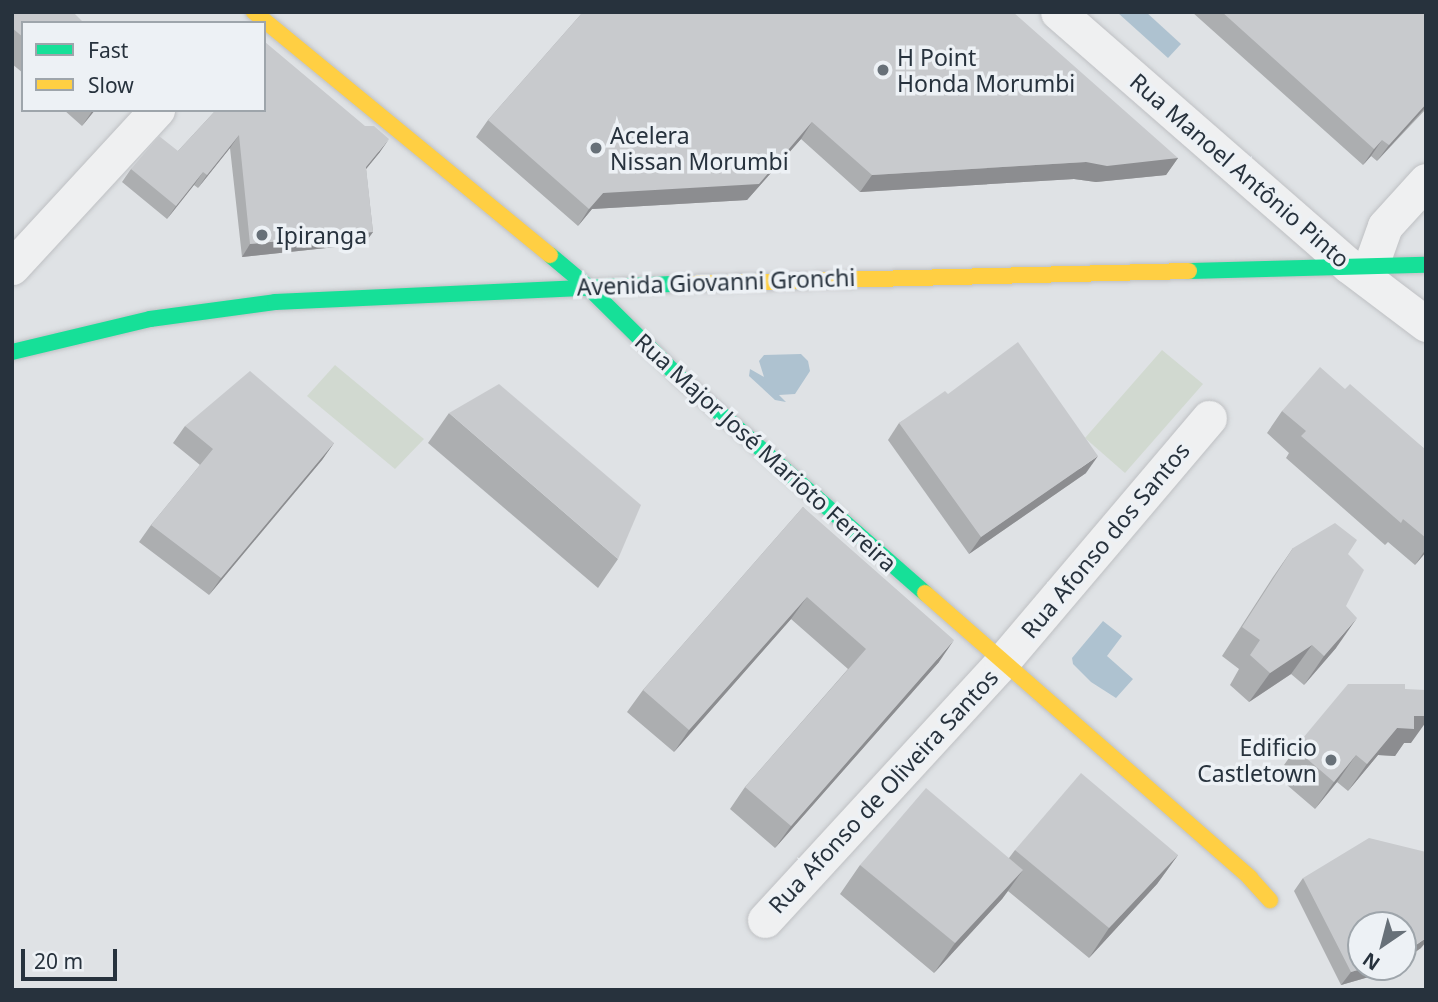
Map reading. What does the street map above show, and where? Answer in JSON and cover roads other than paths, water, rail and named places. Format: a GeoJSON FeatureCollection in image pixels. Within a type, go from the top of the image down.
{"type":"FeatureCollection","features":[{"type":"Feature","properties":{"kind":"main road","name":"Rua Major José Marioto Ferreira"},"geometry":{"type":"LineString","coordinates":[[266,22],[587,286],[679,377],[1250,878],[1270,900]]}},
{"type":"Feature","properties":{"kind":"main road","name":"Avenida Giovanni Gronchi"},"geometry":{"type":"LineString","coordinates":[[12,352],[150,319],[275,302],[587,286],[1426,265]]}},
{"type":"Feature","properties":{"kind":"street","name":"Rua Manoel Antônio Pinto"},"geometry":{"type":"LineString","coordinates":[[1058,12],[1426,324]]}},
{"type":"Feature","properties":{"kind":"street"},"geometry":{"type":"LineString","coordinates":[[12,267],[155,112]]}},
{"type":"Feature","properties":{"kind":"street"},"geometry":{"type":"LineString","coordinates":[[1359,265],[1385,226],[1426,181]]}},
{"type":"Feature","properties":{"kind":"street","name":"Rua Afonso dos Santos"},"geometry":{"type":"LineString","coordinates":[[1002,662],[1209,418]]}},
{"type":"Feature","properties":{"kind":"street","name":"Rua Afonso de Oliveira Santos"},"geometry":{"type":"LineString","coordinates":[[765,920],[1002,662]]}},
{"type":"Feature","properties":{"kind":"water"},"geometry":{"type":"Polygon","coordinates":[[[1146,12],[1181,44],[1168,58],[1118,13],[1146,12]]]}},
{"type":"Feature","properties":{"kind":"water"},"geometry":{"type":"Polygon","coordinates":[[[801,354],[808,361],[810,371],[795,394],[779,395],[786,402],[775,400],[749,376],[750,369],[764,377],[759,361],[764,355],[801,354]]]}},
{"type":"Feature","properties":{"kind":"water"},"geometry":{"type":"Polygon","coordinates":[[[1103,621],[1122,636],[1107,656],[1133,679],[1116,698],[1091,682],[1073,664],[1072,658],[1103,621]]]}},
{"type":"Feature","properties":{"kind":"place","name":"H Point Honda Morumbi"},"geometry":{"type":"Point","coordinates":[883,70]}},
{"type":"Feature","properties":{"kind":"place","name":"Acelera Nissan Morumbi"},"geometry":{"type":"Point","coordinates":[596,148]}},
{"type":"Feature","properties":{"kind":"place","name":"Ipiranga"},"geometry":{"type":"Point","coordinates":[262,235]}},
{"type":"Feature","properties":{"kind":"place","name":"Edificio Castletown"},"geometry":{"type":"Point","coordinates":[1331,760]}}]}
